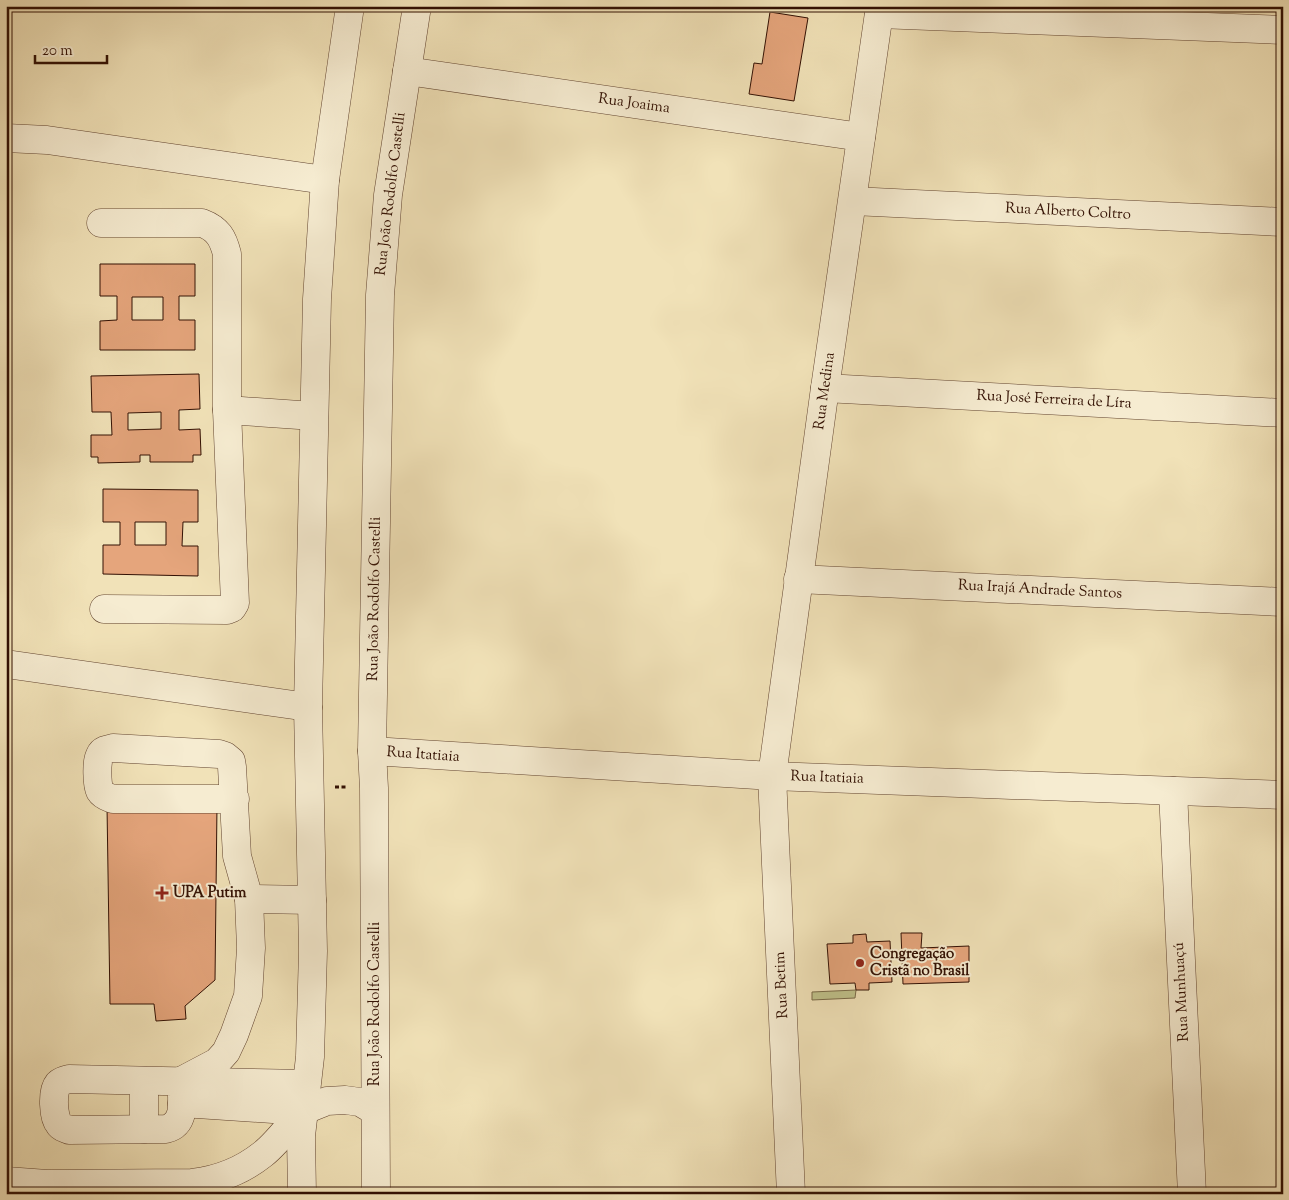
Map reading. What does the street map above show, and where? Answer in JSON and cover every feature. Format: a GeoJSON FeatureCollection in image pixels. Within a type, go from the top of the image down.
{"type":"FeatureCollection","features":[{"type":"Feature","properties":{"kind":"street"},"geometry":{"type":"LineString","coordinates":[[302,1194],[302,1111],[310,1057],[313,951],[308,707],[317,299],[325,180],[350,6]]}},
{"type":"Feature","properties":{"kind":"street","name":"Rua João Rodolfo Castelli"},"geometry":{"type":"LineString","coordinates":[[376,1194],[374,788],[372,751],[380,296],[388,195],[417,6]]}},
{"type":"Feature","properties":{"kind":"street"},"geometry":{"type":"LineString","coordinates":[[880,10],[1089,14],[1283,30]]}},
{"type":"Feature","properties":{"kind":"street","name":"Rua Medina"},"geometry":{"type":"LineString","coordinates":[[772,776],[798,578],[853,201],[860,137],[880,10]]}},
{"type":"Feature","properties":{"kind":"street","name":"Rua Joaima"},"geometry":{"type":"LineString","coordinates":[[407,71],[860,137]]}},
{"type":"Feature","properties":{"kind":"street"},"geometry":{"type":"LineString","coordinates":[[6,122],[47,140]]}},
{"type":"Feature","properties":{"kind":"street"},"geometry":{"type":"LineString","coordinates":[[6,138],[47,140],[325,180]]}},
{"type":"Feature","properties":{"kind":"street","name":"Rua Alberto Coltro"},"geometry":{"type":"LineString","coordinates":[[853,201],[1283,222]]}},
{"type":"Feature","properties":{"kind":"street"},"geometry":{"type":"LineString","coordinates":[[101,222],[202,223],[212,226],[220,233],[224,240],[227,254],[227,410],[235,603],[232,608],[227,610],[104,609]]}},
{"type":"Feature","properties":{"kind":"street","name":"Rua José Ferreira de Líra"},"geometry":{"type":"LineString","coordinates":[[825,388],[1283,413]]}},
{"type":"Feature","properties":{"kind":"street"},"geometry":{"type":"LineString","coordinates":[[227,410],[314,416]]}},
{"type":"Feature","properties":{"kind":"street","name":"Rua Irajá Andrade Santos"},"geometry":{"type":"LineString","coordinates":[[798,578],[1283,602]]}},
{"type":"Feature","properties":{"kind":"street"},"geometry":{"type":"LineString","coordinates":[[6,664],[308,707]]}},
{"type":"Feature","properties":{"kind":"street"},"geometry":{"type":"LineString","coordinates":[[235,799],[113,799],[106,797],[98,785],[98,762],[100,755],[105,750],[113,748],[219,754],[230,760],[235,799],[237,856],[241,878],[249,899],[251,948],[248,996],[226,1052],[182,1092],[180,1122],[174,1127],[166,1129],[69,1130],[62,1128],[57,1122],[54,1093],[56,1086],[62,1081],[69,1079],[144,1080],[182,1092],[302,1111]]}},
{"type":"Feature","properties":{"kind":"street","name":"Rua Itatiaia"},"geometry":{"type":"LineString","coordinates":[[372,751],[772,776],[1283,795]]}},
{"type":"Feature","properties":{"kind":"street","name":"Rua Betim"},"geometry":{"type":"LineString","coordinates":[[772,776],[791,1194]]}},
{"type":"Feature","properties":{"kind":"street","name":"Rua Munhuaçú"},"geometry":{"type":"LineString","coordinates":[[1173,791],[1192,1194]]}},
{"type":"Feature","properties":{"kind":"street"},"geometry":{"type":"LineString","coordinates":[[249,899],[312,900]]}},
{"type":"Feature","properties":{"kind":"street"},"geometry":{"type":"LineString","coordinates":[[144,1080],[144,1129]]}},
{"type":"Feature","properties":{"kind":"street"},"geometry":{"type":"LineString","coordinates":[[182,1092],[306,1084]]}},
{"type":"Feature","properties":{"kind":"street"},"geometry":{"type":"LineString","coordinates":[[6,1181],[47,1184],[192,1183],[210,1181],[243,1167],[264,1154],[302,1111],[327,1101],[344,1100],[360,1102],[375,1111]]}},
{"type":"Feature","properties":{"kind":"path"},"geometry":{"type":"LineString","coordinates":[[310,787],[374,788]]}},
{"type":"Feature","properties":{"kind":"green space"},"geometry":{"type":"Polygon","coordinates":[[[856,990],[855,998],[812,1000],[812,992],[856,990]]]}},
{"type":"Feature","properties":{"kind":"building"},"geometry":{"type":"Polygon","coordinates":[[[770,12],[808,18],[794,101],[749,94],[754,63],[762,64],[770,12]]]}},
{"type":"Feature","properties":{"kind":"building"},"geometry":{"type":"Polygon","coordinates":[[[100,264],[195,264],[195,296],[179,296],[179,320],[195,320],[195,350],[100,350],[100,321],[117,320],[117,296],[100,296],[100,264]],[[132,297],[132,320],[163,320],[163,297],[132,297]]]}},
{"type":"Feature","properties":{"kind":"building"},"geometry":{"type":"Polygon","coordinates":[[[199,374],[200,409],[179,410],[179,430],[200,429],[201,455],[193,455],[193,462],[150,462],[150,455],[140,455],[140,462],[98,463],[98,457],[91,457],[91,435],[112,435],[111,412],[92,412],[91,376],[199,374]],[[161,412],[128,413],[128,430],[161,429],[161,412]]]}},
{"type":"Feature","properties":{"kind":"building"},"geometry":{"type":"Polygon","coordinates":[[[103,489],[198,490],[198,522],[183,522],[182,546],[198,546],[198,576],[103,574],[103,545],[120,545],[120,522],[103,522],[103,489]],[[135,522],[135,545],[166,545],[166,522],[135,522]]]}},
{"type":"Feature","properties":{"kind":"building","name":"UPA Putim"},"geometry":{"type":"Polygon","coordinates":[[[217,805],[215,980],[185,1006],[186,1019],[156,1021],[154,1004],[110,1004],[107,806],[217,805]]]}},
{"type":"Feature","properties":{"kind":"building"},"geometry":{"type":"Polygon","coordinates":[[[901,933],[922,933],[921,948],[969,946],[969,982],[903,984],[901,933]]]}},
{"type":"Feature","properties":{"kind":"building","name":"Congregação Cristã no Brasil"},"geometry":{"type":"Polygon","coordinates":[[[866,934],[867,942],[890,941],[892,982],[869,983],[869,990],[856,990],[855,983],[830,984],[827,944],[853,943],[853,935],[866,934]]]}},
{"type":"Feature","properties":{"kind":"place","name":"UPA Putim"},"geometry":{"type":"Point","coordinates":[162,893]}},
{"type":"Feature","properties":{"kind":"place","name":"Congregação Cristã no Brasil"},"geometry":{"type":"Point","coordinates":[860,963]}}]}
